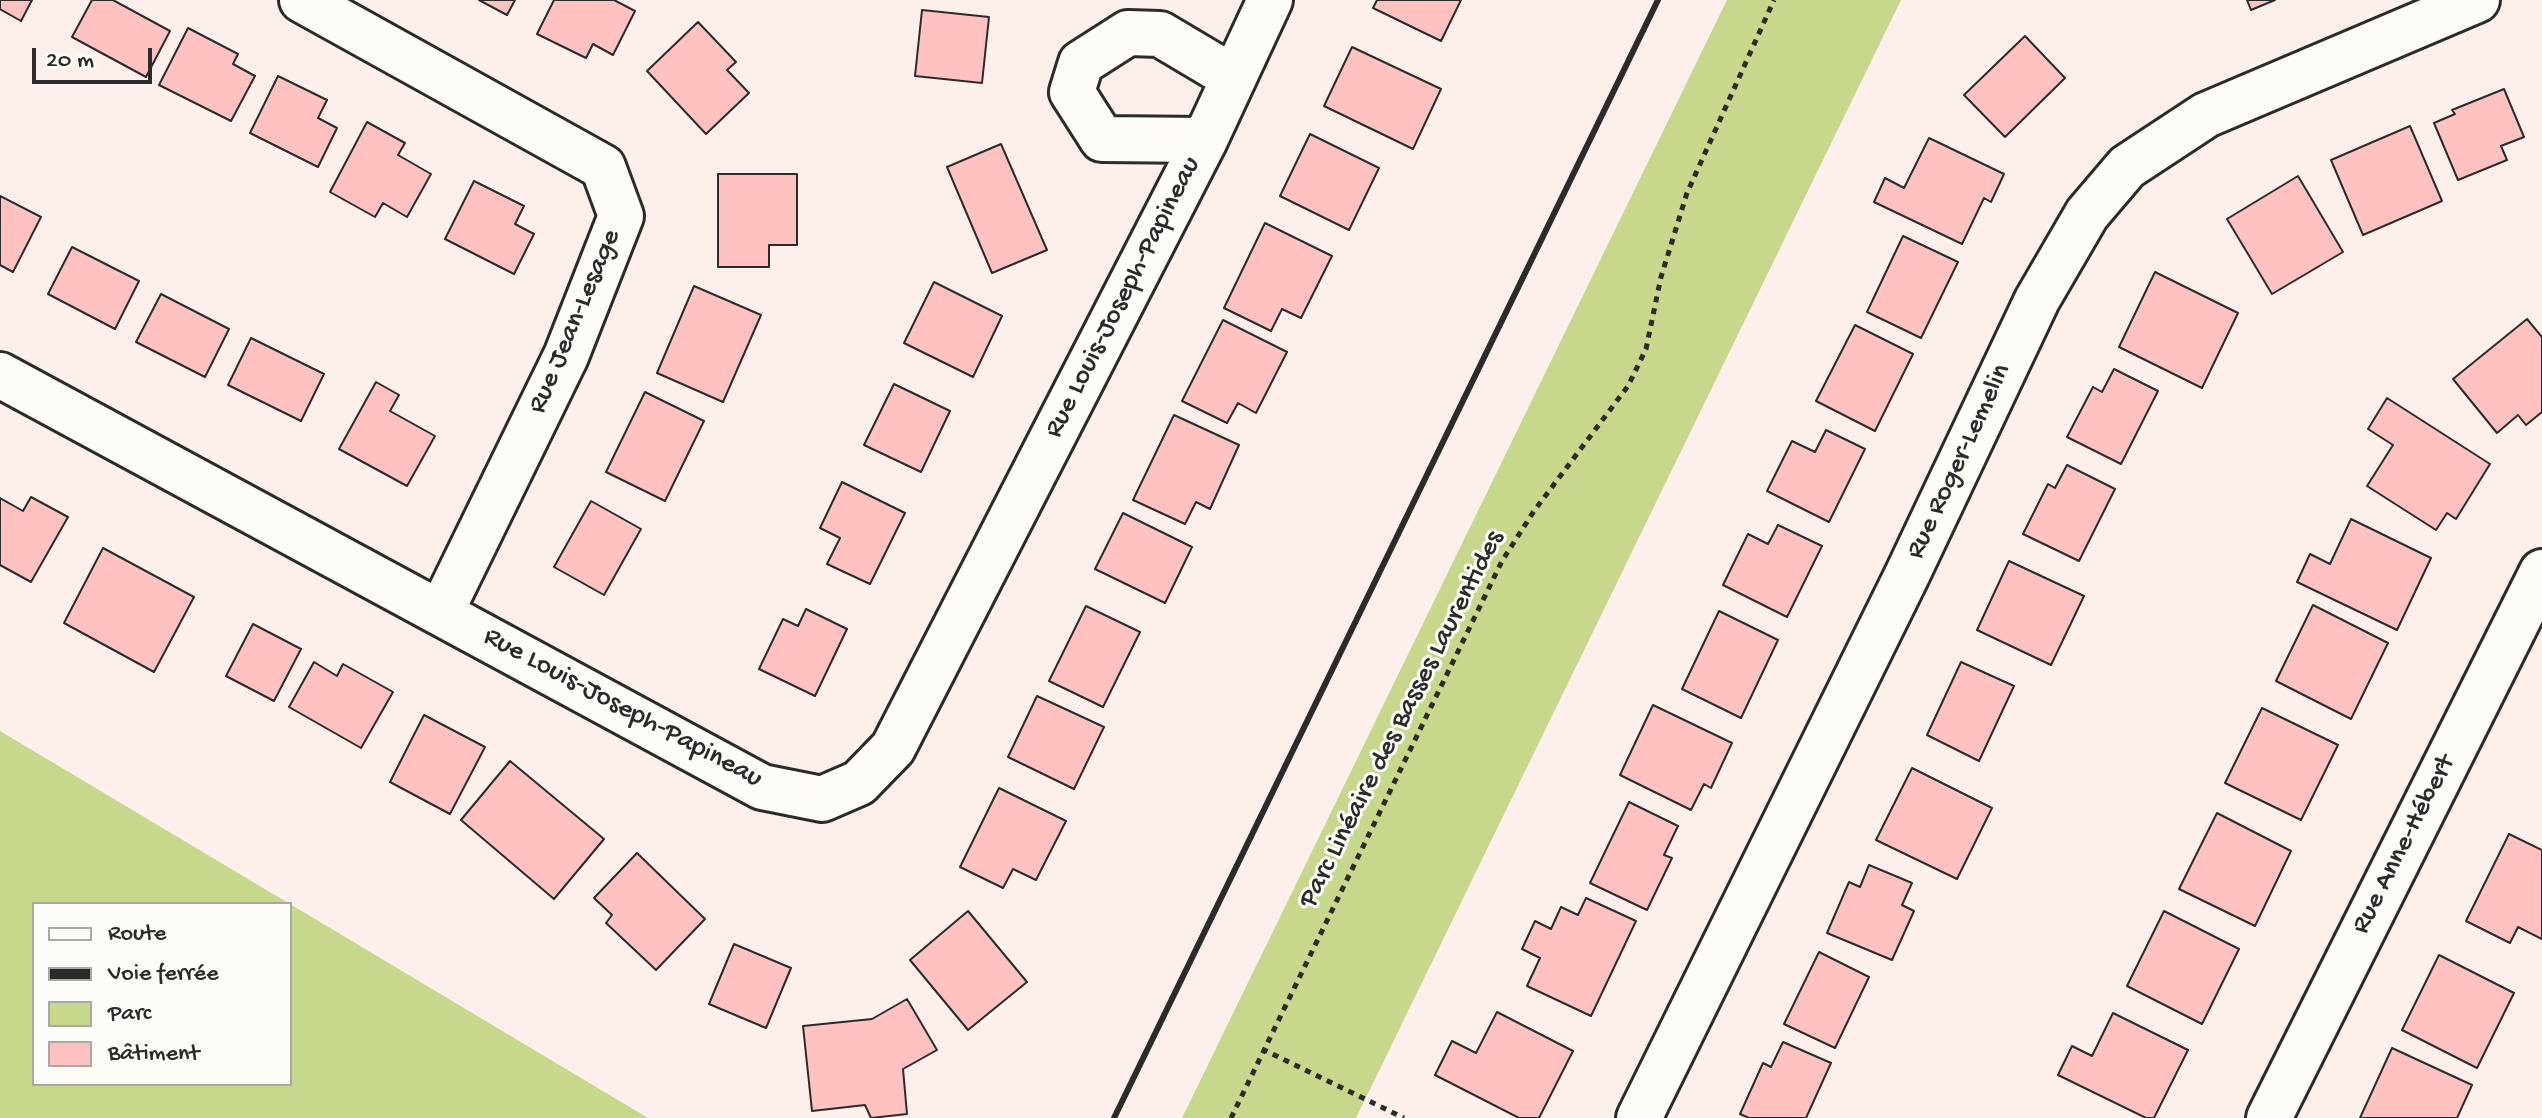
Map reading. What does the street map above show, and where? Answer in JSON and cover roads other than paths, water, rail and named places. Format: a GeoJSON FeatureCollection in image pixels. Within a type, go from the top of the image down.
{"type":"FeatureCollection","features":[{"type":"Feature","properties":{"kind":"street","name":"Rue Louis-Joseph-Papineau"},"geometry":{"type":"LineString","coordinates":[[0,375],[762,787],[822,799],[859,783],[893,748],[1205,140],[1270,0]]}},
{"type":"Feature","properties":{"kind":"street","name":"Rue Roger-Lemelin"},"geometry":{"type":"LineString","coordinates":[[1639,1118],[1907,575],[2037,300],[2087,214],[2127,167],[2206,115],[2428,9],[2477,0]]}},
{"type":"Feature","properties":{"kind":"street","name":"Rue Jean-Lesage"},"geometry":{"type":"LineString","coordinates":[[321,5],[603,167],[621,216],[566,356],[441,612]]}},
{"type":"Feature","properties":{"kind":"street","name":"Rue Louis-Joseph-Papineau"},"geometry":{"type":"LineString","coordinates":[[1205,140],[1102,139],[1072,92],[1081,63],[1128,33],[1160,34],[1234,78]]}},
{"type":"Feature","properties":{"kind":"street","name":"Rue Anne-Hébert"},"geometry":{"type":"LineString","coordinates":[[2269,1118],[2542,572]]}},
{"type":"Feature","properties":{"kind":"railway"},"geometry":{"type":"LineString","coordinates":[[1114,1118],[1658,0]]}}]}
